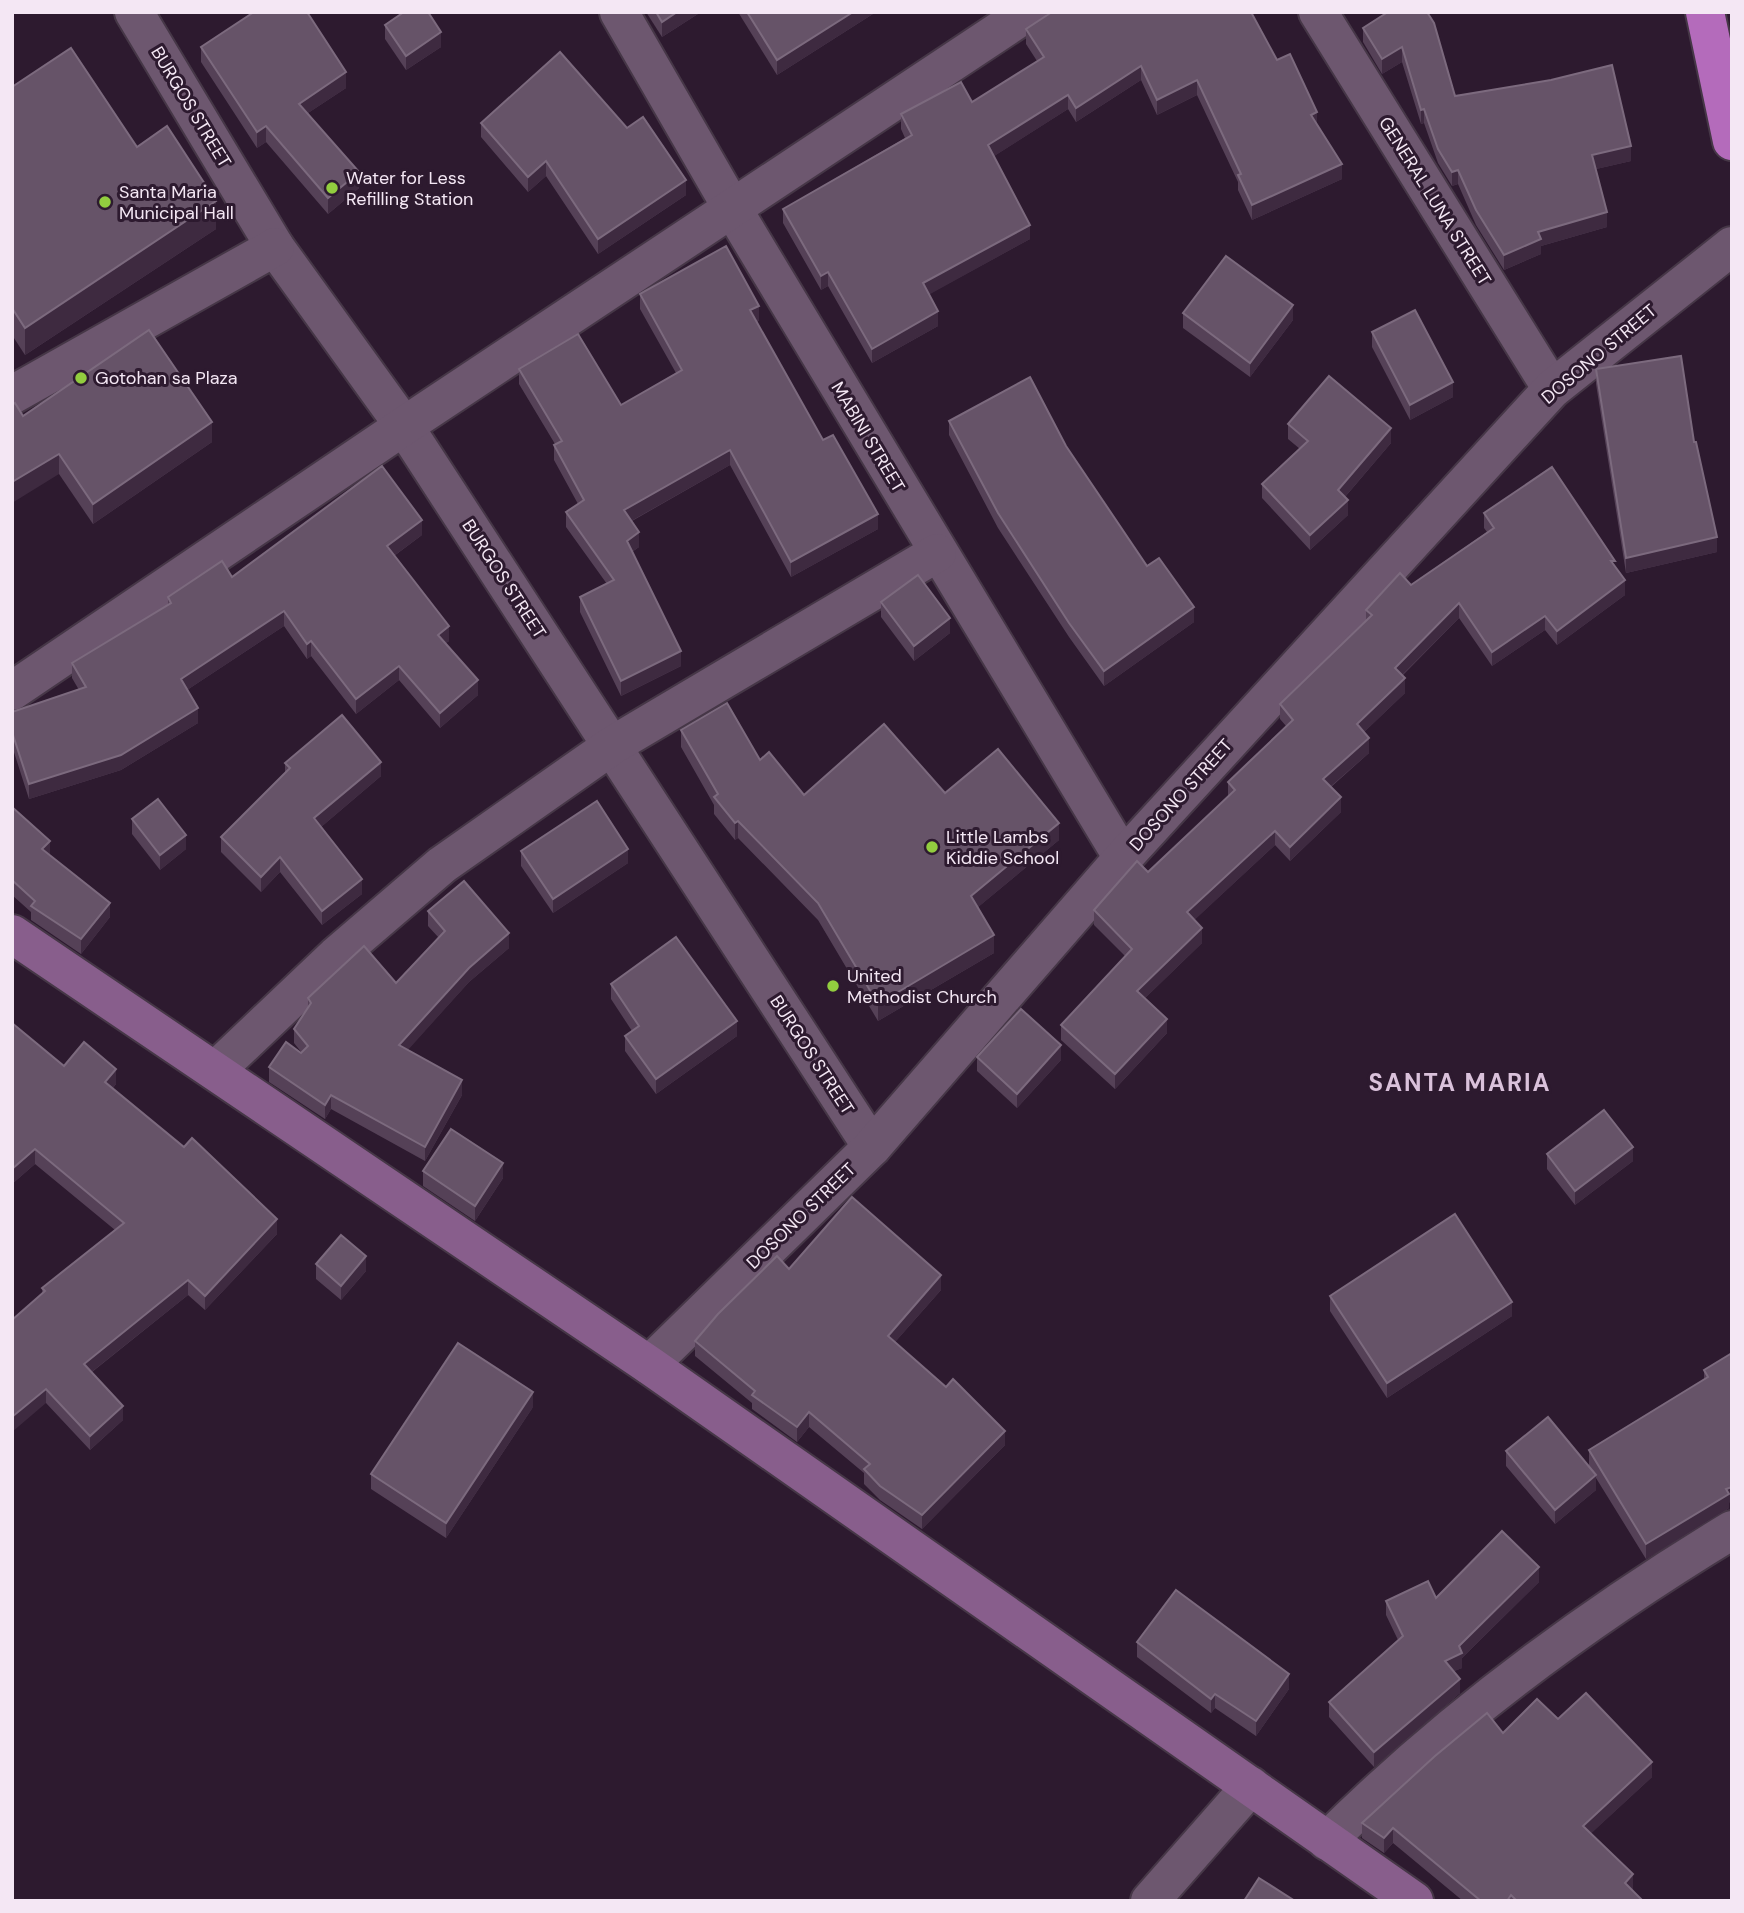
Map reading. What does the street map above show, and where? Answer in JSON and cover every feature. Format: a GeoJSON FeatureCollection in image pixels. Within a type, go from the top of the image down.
{"type":"FeatureCollection","features":[{"type":"Feature","properties":{"kind":"highway"},"geometry":{"type":"LineString","coordinates":[[1705,12],[1732,141]]}},
{"type":"Feature","properties":{"kind":"main road"},"geometry":{"type":"LineString","coordinates":[[12,934],[649,1365],[1414,1901]]}},
{"type":"Feature","properties":{"kind":"street","name":"BURGOS STREET"},"geometry":{"type":"LineString","coordinates":[[134,12],[275,247],[404,426],[872,1147]]}},
{"type":"Feature","properties":{"kind":"street","name":"MABINI STREET"},"geometry":{"type":"LineString","coordinates":[[619,12],[732,208],[1123,858]]}},
{"type":"Feature","properties":{"kind":"street"},"geometry":{"type":"LineString","coordinates":[[12,691],[404,426],[1028,12]]}},
{"type":"Feature","properties":{"kind":"street","name":"GENERAL LUNA STREET"},"geometry":{"type":"LineString","coordinates":[[1318,12],[1552,389]]}},
{"type":"Feature","properties":{"kind":"street","name":"DOSONO STREET"},"geometry":{"type":"LineString","coordinates":[[649,1365],[872,1147],[1123,858],[1552,389],[1732,246]]}},
{"type":"Feature","properties":{"kind":"street"},"geometry":{"type":"LineString","coordinates":[[12,395],[275,247]]}},
{"type":"Feature","properties":{"kind":"street"},"geometry":{"type":"LineString","coordinates":[[215,1072],[336,956],[442,865],[613,745],[937,552]]}},
{"type":"Feature","properties":{"kind":"street"},"geometry":{"type":"LineString","coordinates":[[1327,1842],[1368,1800],[1427,1748],[1532,1664],[1684,1559],[1732,1530]]}},
{"type":"Feature","properties":{"kind":"street"},"geometry":{"type":"LineString","coordinates":[[1150,1901],[1251,1786]]}},
{"type":"Feature","properties":{"kind":"building"},"geometry":{"type":"Polygon","coordinates":[[[254,12],[307,12],[346,72],[299,104],[359,172],[328,198],[266,126],[257,132],[201,47],[254,12]]]}},
{"type":"Feature","properties":{"kind":"building"},"geometry":{"type":"Polygon","coordinates":[[[404,12],[428,12],[441,32],[406,56],[385,25],[404,12]]]}},
{"type":"Feature","properties":{"kind":"building"},"geometry":{"type":"Polygon","coordinates":[[[656,12],[677,12],[662,22],[656,12]]]}},
{"type":"Feature","properties":{"kind":"building"},"geometry":{"type":"Polygon","coordinates":[[[747,12],[853,12],[777,60],[747,12]]]}},
{"type":"Feature","properties":{"kind":"building"},"geometry":{"type":"Polygon","coordinates":[[[1052,12],[1251,12],[1277,60],[1290,54],[1317,112],[1311,115],[1342,164],[1252,205],[1238,175],[1241,174],[1197,80],[1157,100],[1141,66],[1076,108],[1068,95],[988,145],[1030,225],[923,283],[938,311],[872,349],[828,272],[821,276],[783,209],[912,135],[901,114],[961,82],[972,102],[1044,57],[1026,29],[1052,12]]]}},
{"type":"Feature","properties":{"kind":"building"},"geometry":{"type":"Polygon","coordinates":[[[1388,12],[1427,12],[1434,23],[1455,96],[1551,80],[1612,65],[1631,146],[1592,155],[1607,212],[1538,232],[1541,239],[1504,255],[1476,210],[1458,170],[1452,172],[1438,149],[1424,109],[1421,110],[1402,47],[1382,59],[1363,28],[1388,12]]]}},
{"type":"Feature","properties":{"kind":"building","name":"Santa Maria Municipal Hall"},"geometry":{"type":"Polygon","coordinates":[[[71,48],[137,147],[167,126],[216,201],[25,328],[12,308],[12,87],[71,48]]]}},
{"type":"Feature","properties":{"kind":"building"},"geometry":{"type":"Polygon","coordinates":[[[560,52],[627,128],[643,117],[686,180],[598,239],[546,161],[528,177],[481,123],[560,52]]]}},
{"type":"Feature","properties":{"kind":"building"},"geometry":{"type":"Polygon","coordinates":[[[726,246],[759,306],[750,310],[823,440],[833,435],[878,514],[791,562],[730,450],[624,510],[639,532],[627,541],[681,651],[621,681],[580,597],[614,580],[566,512],[584,500],[554,445],[562,441],[519,369],[578,334],[621,405],[682,370],[640,294],[726,246]]]}},
{"type":"Feature","properties":{"kind":"building"},"geometry":{"type":"Polygon","coordinates":[[[1226,256],[1293,305],[1250,363],[1183,313],[1226,256]]]}},
{"type":"Feature","properties":{"kind":"building"},"geometry":{"type":"Polygon","coordinates":[[[1415,310],[1453,382],[1410,405],[1372,332],[1415,310]]]}},
{"type":"Feature","properties":{"kind":"building"},"geometry":{"type":"Polygon","coordinates":[[[149,330],[212,422],[93,504],[59,454],[12,482],[12,405],[15,403],[23,416],[149,330]]]}},
{"type":"Feature","properties":{"kind":"building"},"geometry":{"type":"Polygon","coordinates":[[[1681,356],[1694,442],[1717,537],[1626,558],[1596,369],[1681,356]]]}},
{"type":"Feature","properties":{"kind":"building"},"geometry":{"type":"Polygon","coordinates":[[[1329,376],[1391,428],[1338,490],[1348,500],[1310,535],[1262,484],[1308,441],[1288,424],[1329,376]]]}},
{"type":"Feature","properties":{"kind":"building"},"geometry":{"type":"Polygon","coordinates":[[[1030,377],[1066,446],[1147,566],[1159,558],[1194,607],[1104,671],[1069,623],[998,513],[949,421],[1030,377]]]}},
{"type":"Feature","properties":{"kind":"building"},"geometry":{"type":"Polygon","coordinates":[[[382,466],[422,520],[387,546],[449,626],[438,635],[478,680],[440,713],[399,666],[356,699],[311,641],[307,644],[284,611],[181,679],[198,708],[121,755],[29,784],[12,732],[12,712],[86,687],[72,663],[171,603],[168,597],[222,561],[232,577],[382,466]]]}},
{"type":"Feature","properties":{"kind":"building"},"geometry":{"type":"Polygon","coordinates":[[[1552,467],[1625,580],[1557,631],[1545,616],[1492,652],[1459,603],[1395,668],[1405,678],[1357,724],[1369,738],[1323,779],[1341,797],[1290,847],[1275,831],[1187,912],[1202,928],[1137,991],[1167,1019],[1115,1074],[1061,1025],[1132,949],[1094,910],[1137,861],[1148,872],[1235,790],[1228,782],[1293,720],[1280,704],[1372,615],[1366,610],[1400,573],[1411,585],[1494,528],[1484,513],[1552,467]]]}},
{"type":"Feature","properties":{"kind":"building"},"geometry":{"type":"Polygon","coordinates":[[[918,575],[950,618],[914,646],[881,602],[918,575]]]}},
{"type":"Feature","properties":{"kind":"building"},"geometry":{"type":"Polygon","coordinates":[[[727,703],[760,760],[769,752],[804,795],[884,724],[945,793],[998,749],[1059,823],[971,896],[994,935],[878,1004],[818,903],[738,821],[735,823],[714,797],[718,794],[681,730],[727,703]]]}},
{"type":"Feature","properties":{"kind":"building"},"geometry":{"type":"Polygon","coordinates":[[[342,715],[381,762],[314,818],[362,879],[322,911],[280,857],[261,877],[221,837],[290,768],[285,763],[342,715]]]}},
{"type":"Feature","properties":{"kind":"building"},"geometry":{"type":"Polygon","coordinates":[[[158,799],[186,835],[160,855],[132,819],[158,799]]]}},
{"type":"Feature","properties":{"kind":"building"},"geometry":{"type":"Polygon","coordinates":[[[597,801],[628,849],[553,899],[521,851],[597,801]]]}},
{"type":"Feature","properties":{"kind":"building"},"geometry":{"type":"Polygon","coordinates":[[[12,807],[50,841],[42,849],[110,903],[81,939],[31,906],[35,901],[12,880],[12,807]]]}},
{"type":"Feature","properties":{"kind":"building"},"geometry":{"type":"Polygon","coordinates":[[[464,881],[509,933],[469,968],[399,1045],[462,1080],[425,1147],[331,1095],[325,1105],[269,1067],[286,1042],[301,1053],[308,1046],[294,1029],[311,1003],[308,998],[364,946],[396,983],[445,931],[428,911],[464,881]]]}},
{"type":"Feature","properties":{"kind":"building"},"geometry":{"type":"Polygon","coordinates":[[[676,937],[737,1021],[656,1079],[625,1036],[639,1026],[611,984],[676,937]]]}},
{"type":"Feature","properties":{"kind":"building"},"geometry":{"type":"Polygon","coordinates":[[[1021,1009],[1061,1045],[1017,1094],[977,1057],[1021,1009]]]}},
{"type":"Feature","properties":{"kind":"building"},"geometry":{"type":"Polygon","coordinates":[[[12,1023],[64,1066],[84,1042],[116,1069],[105,1082],[184,1147],[192,1138],[277,1219],[205,1296],[188,1280],[84,1364],[123,1406],[90,1436],[46,1389],[12,1417],[12,1320],[45,1291],[42,1288],[124,1223],[35,1149],[12,1169],[12,1023]]]}},
{"type":"Feature","properties":{"kind":"building"},"geometry":{"type":"Polygon","coordinates":[[[1604,1110],[1633,1147],[1575,1191],[1547,1154],[1604,1110]]]}},
{"type":"Feature","properties":{"kind":"building"},"geometry":{"type":"Polygon","coordinates":[[[451,1129],[503,1163],[475,1206],[423,1171],[451,1129]]]}},
{"type":"Feature","properties":{"kind":"building"},"geometry":{"type":"Polygon","coordinates":[[[852,1197],[941,1275],[888,1336],[946,1387],[953,1379],[1005,1431],[922,1515],[880,1486],[864,1469],[870,1464],[809,1412],[797,1427],[752,1395],[755,1391],[695,1341],[718,1314],[777,1256],[789,1269],[852,1197]]]}},
{"type":"Feature","properties":{"kind":"building"},"geometry":{"type":"Polygon","coordinates":[[[1455,1214],[1512,1302],[1387,1383],[1330,1296],[1455,1214]]]}},
{"type":"Feature","properties":{"kind":"building"},"geometry":{"type":"Polygon","coordinates":[[[341,1235],[366,1256],[341,1286],[316,1264],[341,1235]]]}},
{"type":"Feature","properties":{"kind":"building"},"geometry":{"type":"Polygon","coordinates":[[[458,1343],[533,1392],[446,1523],[371,1474],[458,1343]]]}},
{"type":"Feature","properties":{"kind":"building"},"geometry":{"type":"Polygon","coordinates":[[[1732,1353],[1732,1487],[1726,1489],[1729,1494],[1646,1544],[1589,1450],[1708,1377],[1704,1370],[1732,1353]]]}},
{"type":"Feature","properties":{"kind":"building"},"geometry":{"type":"Polygon","coordinates":[[[1548,1417],[1596,1475],[1555,1510],[1506,1451],[1548,1417]]]}},
{"type":"Feature","properties":{"kind":"building"},"geometry":{"type":"Polygon","coordinates":[[[1502,1531],[1539,1567],[1459,1646],[1462,1653],[1445,1661],[1460,1679],[1374,1752],[1329,1702],[1403,1636],[1386,1601],[1428,1581],[1436,1598],[1502,1531]]]}},
{"type":"Feature","properties":{"kind":"building"},"geometry":{"type":"Polygon","coordinates":[[[1176,1590],[1289,1674],[1256,1721],[1215,1694],[1211,1699],[1137,1642],[1176,1590]]]}},
{"type":"Feature","properties":{"kind":"building"},"geometry":{"type":"Polygon","coordinates":[[[1586,1693],[1652,1762],[1583,1826],[1633,1874],[1625,1883],[1643,1901],[1517,1901],[1511,1895],[1507,1901],[1481,1901],[1393,1828],[1384,1838],[1362,1823],[1487,1713],[1503,1733],[1537,1699],[1558,1719],[1586,1693]]]}},
{"type":"Feature","properties":{"kind":"building"},"geometry":{"type":"Polygon","coordinates":[[[1259,1878],[1295,1901],[1244,1901],[1259,1878]]]}},
{"type":"Feature","properties":{"kind":"place","name":"Water for Less Refilling Station"},"geometry":{"type":"Point","coordinates":[332,188]}},
{"type":"Feature","properties":{"kind":"place","name":"Santa Maria Municipal Hall"},"geometry":{"type":"Point","coordinates":[105,202]}},
{"type":"Feature","properties":{"kind":"place","name":"Gotohan sa Plaza"},"geometry":{"type":"Point","coordinates":[81,378]}},
{"type":"Feature","properties":{"kind":"place","name":"Little Lambs Kiddie School"},"geometry":{"type":"Point","coordinates":[932,847]}},
{"type":"Feature","properties":{"kind":"place","name":"United Methodist Church"},"geometry":{"type":"Point","coordinates":[833,986]}},
{"type":"Feature","properties":{"kind":"district","name":"SANTA MARIA"},"geometry":{"type":"Point","coordinates":[1460,1083]}}]}
